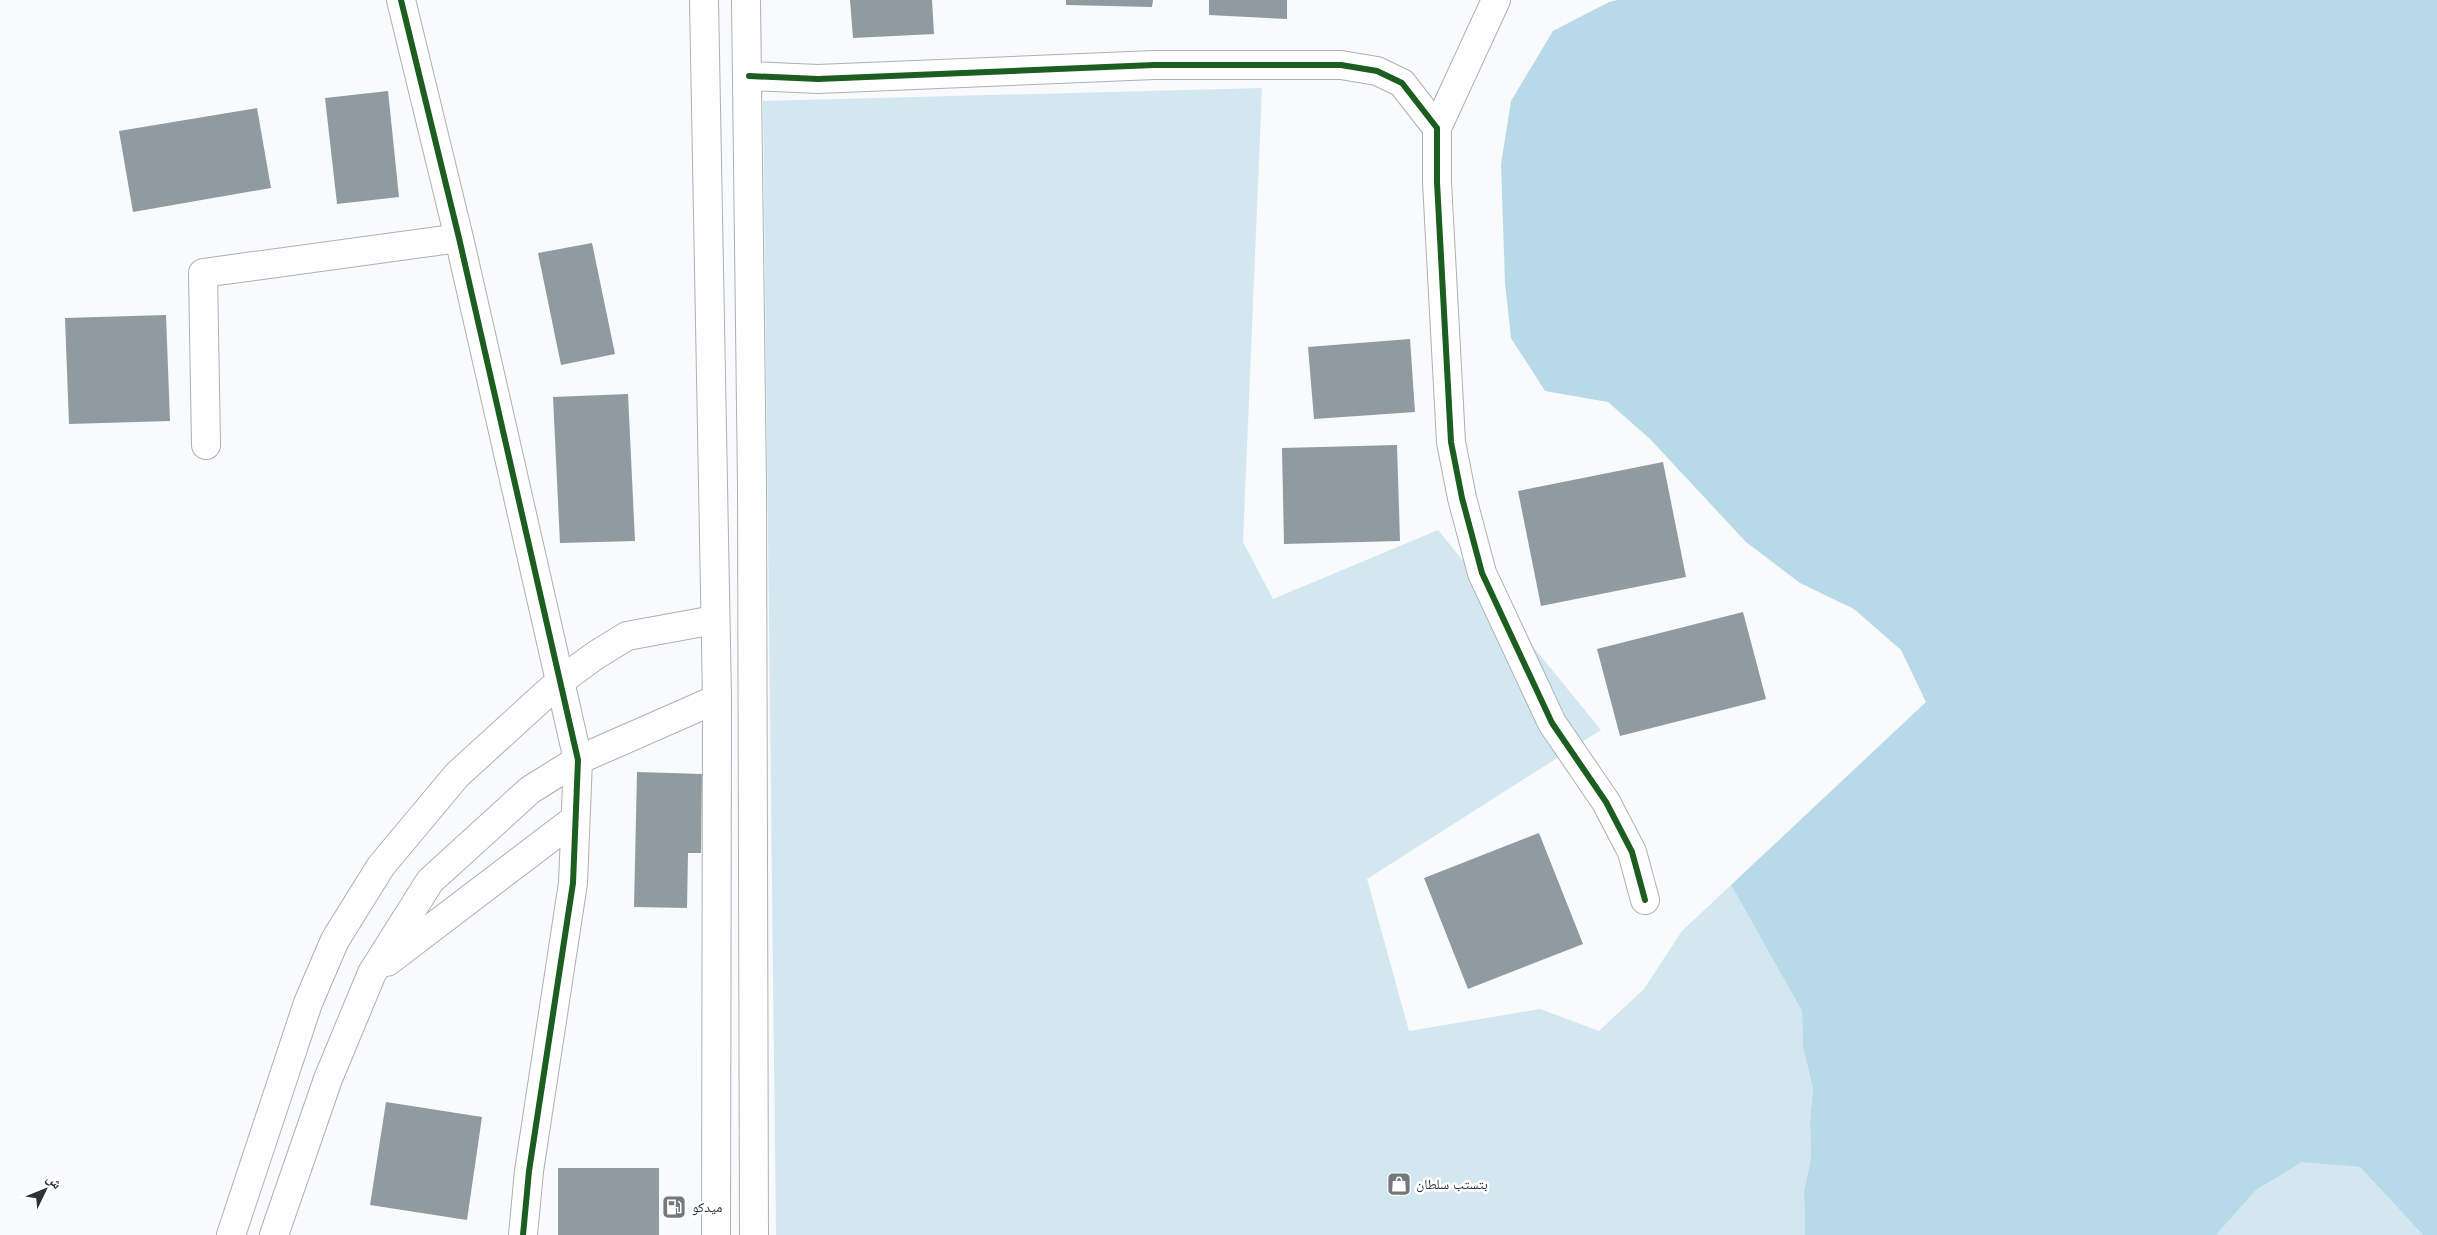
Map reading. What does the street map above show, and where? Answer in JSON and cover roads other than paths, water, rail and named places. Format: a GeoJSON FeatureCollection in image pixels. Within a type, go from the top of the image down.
{"type":"FeatureCollection","features":[{"type":"Feature","properties":{"kind":"main road"},"geometry":{"type":"LineString","coordinates":[[401,0],[459,238],[578,760],[574,883],[529,1171],[523,1235]]}},
{"type":"Feature","properties":{"kind":"main road"},"geometry":{"type":"LineString","coordinates":[[704,0],[714,620],[717,699],[716,1235]]}},
{"type":"Feature","properties":{"kind":"main road"},"geometry":{"type":"LineString","coordinates":[[746,0],[749,76],[754,1235]]}},
{"type":"Feature","properties":{"kind":"main road"},"geometry":{"type":"LineString","coordinates":[[1496,0],[1437,128],[1436,174],[1450,442],[1462,498],[1482,573],[1552,723],[1606,802],[1632,852],[1644,900]]}},
{"type":"Feature","properties":{"kind":"main road"},"geometry":{"type":"LineString","coordinates":[[749,76],[818,79],[1154,65],[1341,65],[1376,71],[1402,84],[1437,128]]}},
{"type":"Feature","properties":{"kind":"main road"},"geometry":{"type":"LineString","coordinates":[[206,445],[204,273],[459,238]]}},
{"type":"Feature","properties":{"kind":"main road"},"geometry":{"type":"LineString","coordinates":[[231,1235],[308,1003],[335,940],[381,866],[457,775],[559,682],[596,655],[627,636],[714,620]]}},
{"type":"Feature","properties":{"kind":"main road"},"geometry":{"type":"LineString","coordinates":[[274,1235],[328,1079],[372,973],[430,881],[530,790],[578,760],[717,699]]}},
{"type":"Feature","properties":{"kind":"main road"},"geometry":{"type":"LineString","coordinates":[[372,973],[575,818]]}},
{"type":"Feature","properties":{"kind":"place","name":"بتستب سلطان"},"geometry":{"type":"Point","coordinates":[1399,1184]}},
{"type":"Feature","properties":{"kind":"place","name":"ميدكو"},"geometry":{"type":"Point","coordinates":[674,1207]}}]}
